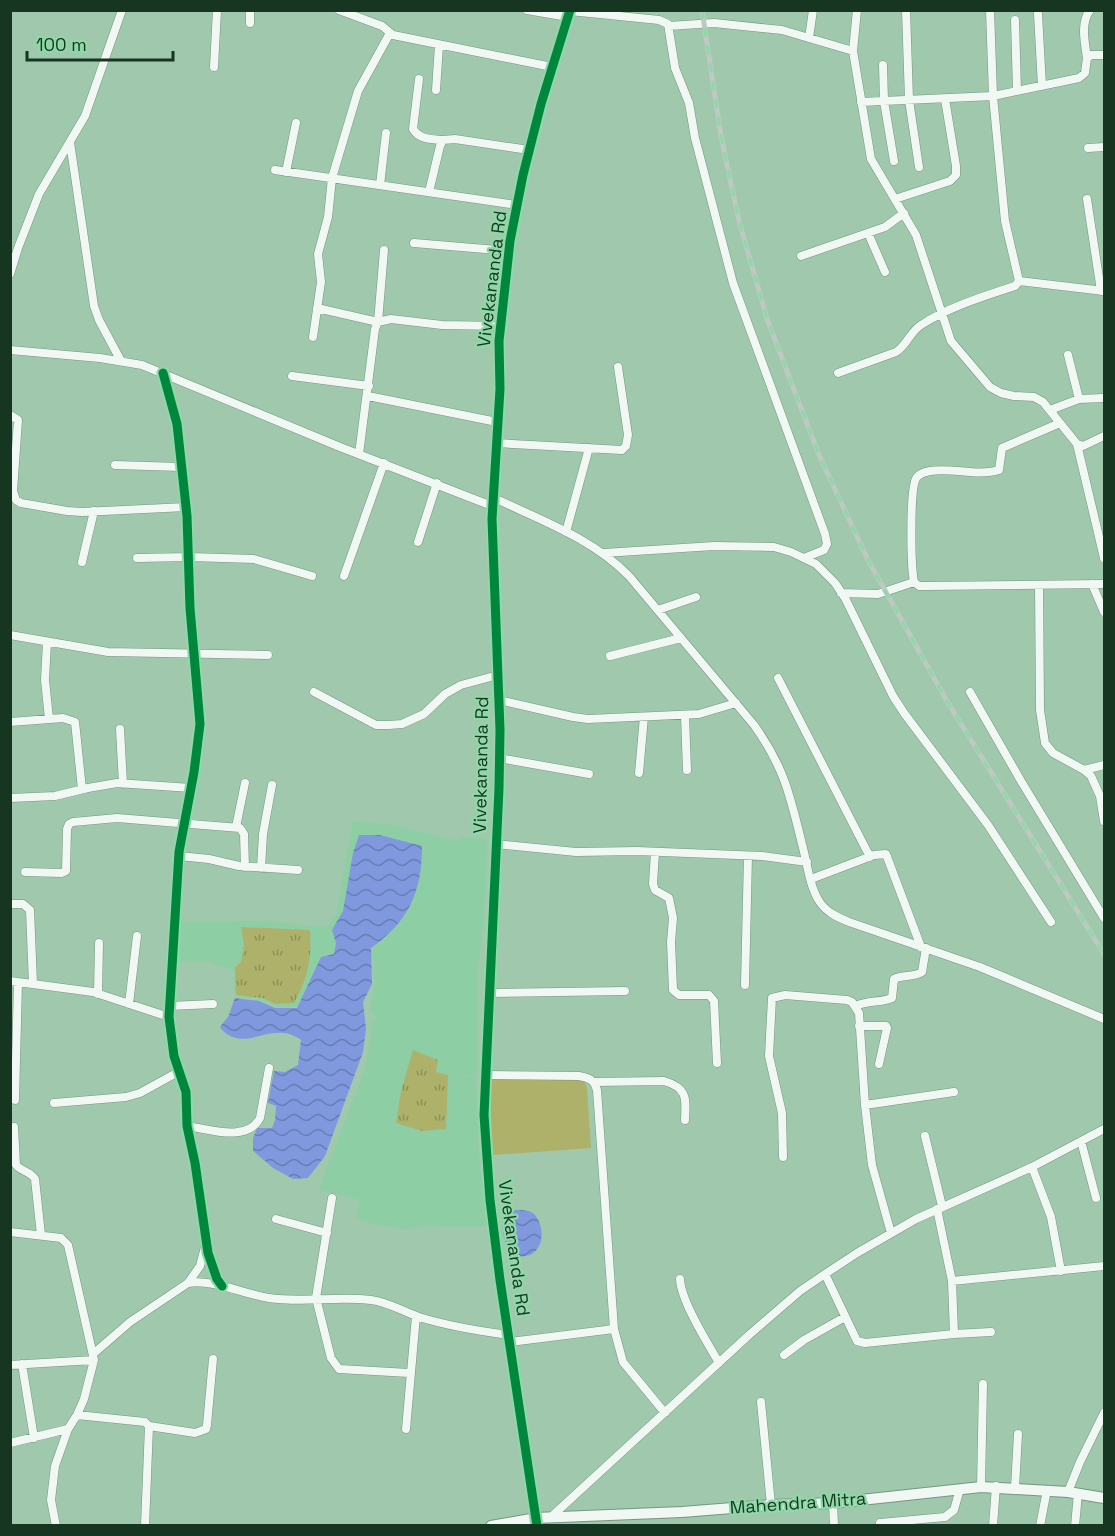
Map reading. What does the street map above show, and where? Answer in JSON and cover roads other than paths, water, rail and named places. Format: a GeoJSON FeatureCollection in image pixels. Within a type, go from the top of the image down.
{"type":"FeatureCollection","features":[{"type":"Feature","properties":{"kind":"main road","name":"Mahendra Mitra"},"geometry":{"type":"LineString","coordinates":[[491,1526],[537,1522],[551,1517],[833,1503],[981,1486],[1047,1490],[1104,1498]]}},
{"type":"Feature","properties":{"kind":"street"},"geometry":{"type":"LineString","coordinates":[[10,274],[39,194],[85,116],[123,10]]}},
{"type":"Feature","properties":{"kind":"street"},"geometry":{"type":"LineString","coordinates":[[214,68],[217,10]]}},
{"type":"Feature","properties":{"kind":"street"},"geometry":{"type":"LineString","coordinates":[[250,10],[250,23]]}},
{"type":"Feature","properties":{"kind":"street"},"geometry":{"type":"LineString","coordinates":[[339,10],[382,26],[393,35],[552,67]]}},
{"type":"Feature","properties":{"kind":"street"},"geometry":{"type":"LineString","coordinates":[[527,10],[659,20],[665,21],[669,26],[675,68],[689,103],[695,138],[733,283],[825,534],[824,550],[804,558]]}},
{"type":"Feature","properties":{"kind":"street"},"geometry":{"type":"LineString","coordinates":[[808,38],[813,10]]}},
{"type":"Feature","properties":{"kind":"street"},"geometry":{"type":"LineString","coordinates":[[857,10],[853,51],[871,159],[916,235],[951,341],[990,387],[1014,396],[1034,397],[1050,410],[1077,444],[1104,558]]}},
{"type":"Feature","properties":{"kind":"street"},"geometry":{"type":"LineString","coordinates":[[906,10],[909,100],[918,167]]}},
{"type":"Feature","properties":{"kind":"street"},"geometry":{"type":"LineString","coordinates":[[838,373],[896,352],[918,327],[940,313],[1016,286],[1019,281],[1005,221],[993,96],[990,10]]}},
{"type":"Feature","properties":{"kind":"street"},"geometry":{"type":"LineString","coordinates":[[861,102],[993,96],[1079,78],[1085,73],[1087,58],[1084,27],[1085,17],[1090,10]]}},
{"type":"Feature","properties":{"kind":"street","name":"Vivekananda Rd"},"geometry":{"type":"LineString","coordinates":[[537,1522],[500,1280],[485,1150],[484,1115],[499,758],[492,501],[501,326],[509,251],[529,150],[569,13]]}},
{"type":"Feature","properties":{"kind":"street"},"geometry":{"type":"LineString","coordinates":[[1038,14],[1041,86]]}},
{"type":"Feature","properties":{"kind":"street"},"geometry":{"type":"LineString","coordinates":[[1015,20],[1017,91]]}},
{"type":"Feature","properties":{"kind":"street"},"geometry":{"type":"LineString","coordinates":[[669,26],[714,23],[782,30],[853,51]]}},
{"type":"Feature","properties":{"kind":"street"},"geometry":{"type":"LineString","coordinates":[[313,337],[321,282],[318,254],[328,218],[332,178],[358,91],[390,33]]}},
{"type":"Feature","properties":{"kind":"street"},"geometry":{"type":"LineString","coordinates":[[436,90],[439,45]]}},
{"type":"Feature","properties":{"kind":"street"},"geometry":{"type":"LineString","coordinates":[[1087,58],[1091,55],[1104,55]]}},
{"type":"Feature","properties":{"kind":"street"},"geometry":{"type":"LineString","coordinates":[[883,65],[884,101],[894,161]]}},
{"type":"Feature","properties":{"kind":"street"},"geometry":{"type":"LineString","coordinates":[[419,79],[413,129],[417,135],[424,138],[455,139],[529,150]]}},
{"type":"Feature","properties":{"kind":"street"},"geometry":{"type":"LineString","coordinates":[[895,199],[950,181],[956,175],[945,99]]}},
{"type":"Feature","properties":{"kind":"street"},"geometry":{"type":"LineString","coordinates":[[286,172],[296,123]]}},
{"type":"Feature","properties":{"kind":"street"},"geometry":{"type":"LineString","coordinates":[[380,185],[386,133]]}},
{"type":"Feature","properties":{"kind":"street"},"geometry":{"type":"LineString","coordinates":[[429,192],[443,140]]}},
{"type":"Feature","properties":{"kind":"street"},"geometry":{"type":"LineString","coordinates":[[70,142],[94,306],[99,320],[122,361]]}},
{"type":"Feature","properties":{"kind":"street"},"geometry":{"type":"LineString","coordinates":[[1089,148],[1104,147]]}},
{"type":"Feature","properties":{"kind":"street"},"geometry":{"type":"LineString","coordinates":[[275,170],[517,205]]}},
{"type":"Feature","properties":{"kind":"street"},"geometry":{"type":"LineString","coordinates":[[1019,281],[1102,291],[1087,199]]}},
{"type":"Feature","properties":{"kind":"street"},"geometry":{"type":"LineString","coordinates":[[801,256],[891,224],[904,213]]}},
{"type":"Feature","properties":{"kind":"street"},"geometry":{"type":"LineString","coordinates":[[868,233],[885,272]]}},
{"type":"Feature","properties":{"kind":"street"},"geometry":{"type":"LineString","coordinates":[[414,243],[509,251]]}},
{"type":"Feature","properties":{"kind":"street"},"geometry":{"type":"LineString","coordinates":[[359,454],[375,329],[378,322],[384,250]]}},
{"type":"Feature","properties":{"kind":"street"},"geometry":{"type":"LineString","coordinates":[[317,308],[378,322],[391,319],[442,325],[501,326]]}},
{"type":"Feature","properties":{"kind":"street"},"geometry":{"type":"LineString","coordinates":[[10,350],[142,365],[359,454],[492,501],[566,532],[613,559],[736,703],[769,746],[789,790],[811,879],[819,901],[831,914],[991,971],[1104,1019]]}},
{"type":"Feature","properties":{"kind":"street"},"geometry":{"type":"LineString","coordinates":[[1068,355],[1079,399]]}},
{"type":"Feature","properties":{"kind":"street"},"geometry":{"type":"LineString","coordinates":[[496,444],[622,450],[626,447],[628,435],[618,367]]}},
{"type":"Feature","properties":{"kind":"street"},"geometry":{"type":"LineString","coordinates":[[163,373],[177,424],[186,507],[190,557],[190,608],[200,724],[179,856],[169,1017],[172,1044],[186,1092],[187,1126],[195,1163],[206,1240],[211,1263],[222,1286]]}},
{"type":"Feature","properties":{"kind":"street"},"geometry":{"type":"LineString","coordinates":[[292,376],[369,386]]}},
{"type":"Feature","properties":{"kind":"street"},"geometry":{"type":"LineString","coordinates":[[368,396],[497,422]]}},
{"type":"Feature","properties":{"kind":"street"},"geometry":{"type":"LineString","coordinates":[[1050,410],[1079,399],[1104,398]]}},
{"type":"Feature","properties":{"kind":"street"},"geometry":{"type":"LineString","coordinates":[[10,415],[18,420],[13,491],[16,500],[21,503],[67,512],[186,507]]}},
{"type":"Feature","properties":{"kind":"street"},"geometry":{"type":"LineString","coordinates":[[914,582],[912,491],[917,477],[922,473],[932,471],[986,472],[999,470],[1002,448],[1060,423]]}},
{"type":"Feature","properties":{"kind":"street"},"geometry":{"type":"LineString","coordinates":[[1077,444],[1083,446],[1104,436]]}},
{"type":"Feature","properties":{"kind":"street"},"geometry":{"type":"LineString","coordinates":[[566,532],[588,448]]}},
{"type":"Feature","properties":{"kind":"street"},"geometry":{"type":"LineString","coordinates":[[344,576],[384,463]]}},
{"type":"Feature","properties":{"kind":"street"},"geometry":{"type":"LineString","coordinates":[[115,465],[181,467]]}},
{"type":"Feature","properties":{"kind":"street"},"geometry":{"type":"LineString","coordinates":[[418,542],[437,483]]}},
{"type":"Feature","properties":{"kind":"street"},"geometry":{"type":"LineString","coordinates":[[82,562],[94,511]]}},
{"type":"Feature","properties":{"kind":"street"},"geometry":{"type":"LineString","coordinates":[[604,554],[714,546],[774,547],[816,564],[842,593],[893,696],[904,713],[988,825],[1051,922]]}},
{"type":"Feature","properties":{"kind":"street"},"geometry":{"type":"LineString","coordinates":[[137,558],[190,557],[264,560],[312,576]]}},
{"type":"Feature","properties":{"kind":"street"},"geometry":{"type":"LineString","coordinates":[[842,593],[878,594],[914,582]]}},
{"type":"Feature","properties":{"kind":"street"},"geometry":{"type":"LineString","coordinates":[[914,582],[919,586],[1104,584]]}},
{"type":"Feature","properties":{"kind":"street"},"geometry":{"type":"LineString","coordinates":[[1092,584],[1104,612]]}},
{"type":"Feature","properties":{"kind":"street"},"geometry":{"type":"LineString","coordinates":[[1039,585],[1040,711],[1045,743],[1053,753],[1084,770],[1096,784],[1104,821]]}},
{"type":"Feature","properties":{"kind":"street"},"geometry":{"type":"LineString","coordinates":[[658,610],[696,597]]}},
{"type":"Feature","properties":{"kind":"street"},"geometry":{"type":"LineString","coordinates":[[10,635],[108,652],[268,655]]}},
{"type":"Feature","properties":{"kind":"street"},"geometry":{"type":"LineString","coordinates":[[610,656],[681,638]]}},
{"type":"Feature","properties":{"kind":"street"},"geometry":{"type":"LineString","coordinates":[[47,642],[44,667],[49,719]]}},
{"type":"Feature","properties":{"kind":"street"},"geometry":{"type":"LineString","coordinates":[[314,692],[376,725],[402,724],[424,714],[445,694],[461,685],[498,675]]}},
{"type":"Feature","properties":{"kind":"street"},"geometry":{"type":"LineString","coordinates":[[778,678],[870,857]]}},
{"type":"Feature","properties":{"kind":"street"},"geometry":{"type":"LineString","coordinates":[[970,692],[1020,781],[1104,916]]}},
{"type":"Feature","properties":{"kind":"street"},"geometry":{"type":"LineString","coordinates":[[499,700],[580,718],[699,714],[736,703]]}},
{"type":"Feature","properties":{"kind":"street"},"geometry":{"type":"LineString","coordinates":[[685,715],[687,770]]}},
{"type":"Feature","properties":{"kind":"street"},"geometry":{"type":"LineString","coordinates":[[639,773],[644,717]]}},
{"type":"Feature","properties":{"kind":"street"},"geometry":{"type":"LineString","coordinates":[[10,722],[63,718],[75,722],[82,789]]}},
{"type":"Feature","properties":{"kind":"street"},"geometry":{"type":"LineString","coordinates":[[120,729],[123,784]]}},
{"type":"Feature","properties":{"kind":"street"},"geometry":{"type":"LineString","coordinates":[[499,758],[589,774]]}},
{"type":"Feature","properties":{"kind":"street"},"geometry":{"type":"LineString","coordinates":[[1084,770],[1104,765]]}},
{"type":"Feature","properties":{"kind":"street"},"geometry":{"type":"LineString","coordinates":[[236,827],[245,783]]}},
{"type":"Feature","properties":{"kind":"street"},"geometry":{"type":"LineString","coordinates":[[10,798],[55,796],[82,789],[123,784],[190,788]]}},
{"type":"Feature","properties":{"kind":"street"},"geometry":{"type":"LineString","coordinates":[[261,868],[263,834],[272,785]]}},
{"type":"Feature","properties":{"kind":"street"},"geometry":{"type":"LineString","coordinates":[[25,872],[62,873],[66,871],[69,824],[117,818],[236,827],[243,830],[244,834],[245,867]]}},
{"type":"Feature","properties":{"kind":"street"},"geometry":{"type":"LineString","coordinates":[[496,844],[576,852],[655,852],[748,856],[807,862]]}},
{"type":"Feature","properties":{"kind":"street"},"geometry":{"type":"LineString","coordinates":[[655,852],[653,884],[655,890],[669,898],[674,918],[671,942],[673,990],[679,995],[709,995],[714,1001],[717,1063]]}},
{"type":"Feature","properties":{"kind":"street"},"geometry":{"type":"LineString","coordinates":[[811,879],[870,857],[886,855],[923,948],[922,972],[894,979],[892,998],[855,1006]]}},
{"type":"Feature","properties":{"kind":"street"},"geometry":{"type":"LineString","coordinates":[[179,856],[245,867],[298,870]]}},
{"type":"Feature","properties":{"kind":"street"},"geometry":{"type":"LineString","coordinates":[[745,985],[748,856]]}},
{"type":"Feature","properties":{"kind":"street"},"geometry":{"type":"LineString","coordinates":[[10,904],[23,904],[30,910],[33,984]]}},
{"type":"Feature","properties":{"kind":"street"},"geometry":{"type":"LineString","coordinates":[[129,1004],[137,936]]}},
{"type":"Feature","properties":{"kind":"street"},"geometry":{"type":"LineString","coordinates":[[98,994],[99,943]]}},
{"type":"Feature","properties":{"kind":"street"},"geometry":{"type":"LineString","coordinates":[[15,1100],[14,981],[98,994],[169,1017]]}},
{"type":"Feature","properties":{"kind":"street"},"geometry":{"type":"LineString","coordinates":[[490,993],[625,991]]}},
{"type":"Feature","properties":{"kind":"street"},"geometry":{"type":"LineString","coordinates":[[783,1157],[782,1113],[769,1056],[772,998],[785,995],[847,1000],[855,1006],[859,1013],[865,1105],[875,1181],[891,1233]]}},
{"type":"Feature","properties":{"kind":"street"},"geometry":{"type":"LineString","coordinates":[[169,1006],[213,1004]]}},
{"type":"Feature","properties":{"kind":"street"},"geometry":{"type":"LineString","coordinates":[[860,1026],[886,1026],[879,1064]]}},
{"type":"Feature","properties":{"kind":"street"},"geometry":{"type":"LineString","coordinates":[[187,1126],[232,1132],[250,1129],[260,1118],[269,1068]]}},
{"type":"Feature","properties":{"kind":"street"},"geometry":{"type":"LineString","coordinates":[[54,1102],[126,1097],[140,1093],[180,1071]]}},
{"type":"Feature","properties":{"kind":"street"},"geometry":{"type":"LineString","coordinates":[[487,1075],[579,1076],[589,1078],[594,1082],[597,1090],[614,1329],[623,1362],[664,1413]]}},
{"type":"Feature","properties":{"kind":"street"},"geometry":{"type":"LineString","coordinates":[[594,1082],[664,1081],[671,1083],[684,1094],[685,1120]]}},
{"type":"Feature","properties":{"kind":"street"},"geometry":{"type":"LineString","coordinates":[[865,1105],[954,1092]]}},
{"type":"Feature","properties":{"kind":"street"},"geometry":{"type":"LineString","coordinates":[[14,1127],[16,1165],[20,1170],[32,1174],[35,1179],[40,1235]]}},
{"type":"Feature","properties":{"kind":"street"},"geometry":{"type":"LineString","coordinates":[[551,1517],[800,1291],[891,1233],[939,1207],[1032,1167],[1104,1129]]}},
{"type":"Feature","properties":{"kind":"street"},"geometry":{"type":"LineString","coordinates":[[925,1136],[952,1281],[954,1334]]}},
{"type":"Feature","properties":{"kind":"street"},"geometry":{"type":"LineString","coordinates":[[1081,1141],[1096,1198]]}},
{"type":"Feature","properties":{"kind":"street"},"geometry":{"type":"LineString","coordinates":[[1032,1167],[1051,1217],[1061,1270]]}},
{"type":"Feature","properties":{"kind":"street"},"geometry":{"type":"LineString","coordinates":[[333,1198],[316,1298],[331,1358],[339,1369],[409,1373]]}},
{"type":"Feature","properties":{"kind":"street"},"geometry":{"type":"LineString","coordinates":[[276,1219],[327,1233]]}},
{"type":"Feature","properties":{"kind":"street"},"geometry":{"type":"LineString","coordinates":[[10,1232],[61,1238],[68,1245],[93,1357],[86,1392],[60,1448],[51,1486],[56,1526]]}},
{"type":"Feature","properties":{"kind":"street"},"geometry":{"type":"LineString","coordinates":[[10,1365],[93,1357],[130,1322],[188,1283],[200,1266],[206,1240]]}},
{"type":"Feature","properties":{"kind":"street"},"geometry":{"type":"LineString","coordinates":[[952,1281],[1104,1266]]}},
{"type":"Feature","properties":{"kind":"street"},"geometry":{"type":"LineString","coordinates":[[825,1274],[857,1341],[865,1343],[991,1332]]}},
{"type":"Feature","properties":{"kind":"street"},"geometry":{"type":"LineString","coordinates":[[680,1279],[694,1316],[718,1364]]}},
{"type":"Feature","properties":{"kind":"street"},"geometry":{"type":"LineString","coordinates":[[188,1283],[206,1282],[251,1295],[296,1301],[316,1298],[372,1300],[451,1326],[509,1338],[614,1329]]}},
{"type":"Feature","properties":{"kind":"street"},"geometry":{"type":"LineString","coordinates":[[406,1429],[409,1373],[416,1316]]}},
{"type":"Feature","properties":{"kind":"street"},"geometry":{"type":"LineString","coordinates":[[784,1355],[804,1340],[845,1317]]}},
{"type":"Feature","properties":{"kind":"street"},"geometry":{"type":"LineString","coordinates":[[77,1415],[145,1422],[149,1426],[200,1433],[206,1430],[213,1359]]}},
{"type":"Feature","properties":{"kind":"street"},"geometry":{"type":"LineString","coordinates":[[22,1364],[34,1438]]}},
{"type":"Feature","properties":{"kind":"street"},"geometry":{"type":"LineString","coordinates":[[981,1486],[983,1384]]}},
{"type":"Feature","properties":{"kind":"street"},"geometry":{"type":"LineString","coordinates":[[761,1402],[771,1505]]}},
{"type":"Feature","properties":{"kind":"street"},"geometry":{"type":"LineString","coordinates":[[1075,1526],[1073,1493],[1080,1462],[1104,1413]]}},
{"type":"Feature","properties":{"kind":"street"},"geometry":{"type":"LineString","coordinates":[[145,1526],[149,1426]]}},
{"type":"Feature","properties":{"kind":"street"},"geometry":{"type":"LineString","coordinates":[[10,1443],[68,1429]]}},
{"type":"Feature","properties":{"kind":"street"},"geometry":{"type":"LineString","coordinates":[[1015,1488],[1018,1434]]}},
{"type":"Feature","properties":{"kind":"street"},"geometry":{"type":"LineString","coordinates":[[993,1526],[996,1486]]}},
{"type":"Feature","properties":{"kind":"street"},"geometry":{"type":"LineString","coordinates":[[880,1523],[945,1516],[954,1510],[960,1489]]}},
{"type":"Feature","properties":{"kind":"street"},"geometry":{"type":"LineString","coordinates":[[1040,1526],[1047,1490]]}},
{"type":"Feature","properties":{"kind":"street"},"geometry":{"type":"LineString","coordinates":[[833,1503],[834,1526]]}},
{"type":"Feature","properties":{"kind":"water"},"geometry":{"type":"Polygon","coordinates":[[[359,835],[380,835],[422,846],[419,878],[411,904],[404,916],[384,938],[371,948],[372,984],[363,1002],[366,1029],[363,1052],[325,1156],[308,1178],[293,1179],[273,1168],[253,1151],[253,1138],[257,1128],[272,1128],[276,1106],[268,1103],[274,1071],[285,1072],[298,1065],[301,1040],[290,1034],[279,1033],[239,1039],[230,1036],[220,1028],[228,1017],[235,998],[259,1001],[275,1008],[297,1008],[321,957],[334,954],[336,943],[332,930],[343,911],[353,853],[359,835]]]}},
{"type":"Feature","properties":{"kind":"water"},"geometry":{"type":"Polygon","coordinates":[[[526,1210],[534,1214],[539,1221],[540,1244],[530,1255],[511,1254],[505,1242],[503,1222],[509,1212],[526,1210]]]}},
{"type":"Feature","properties":{"kind":"railway"},"geometry":{"type":"LineString","coordinates":[[702,10],[721,136],[739,221],[767,319],[819,455],[868,560],[948,703],[1104,954]]}}]}
